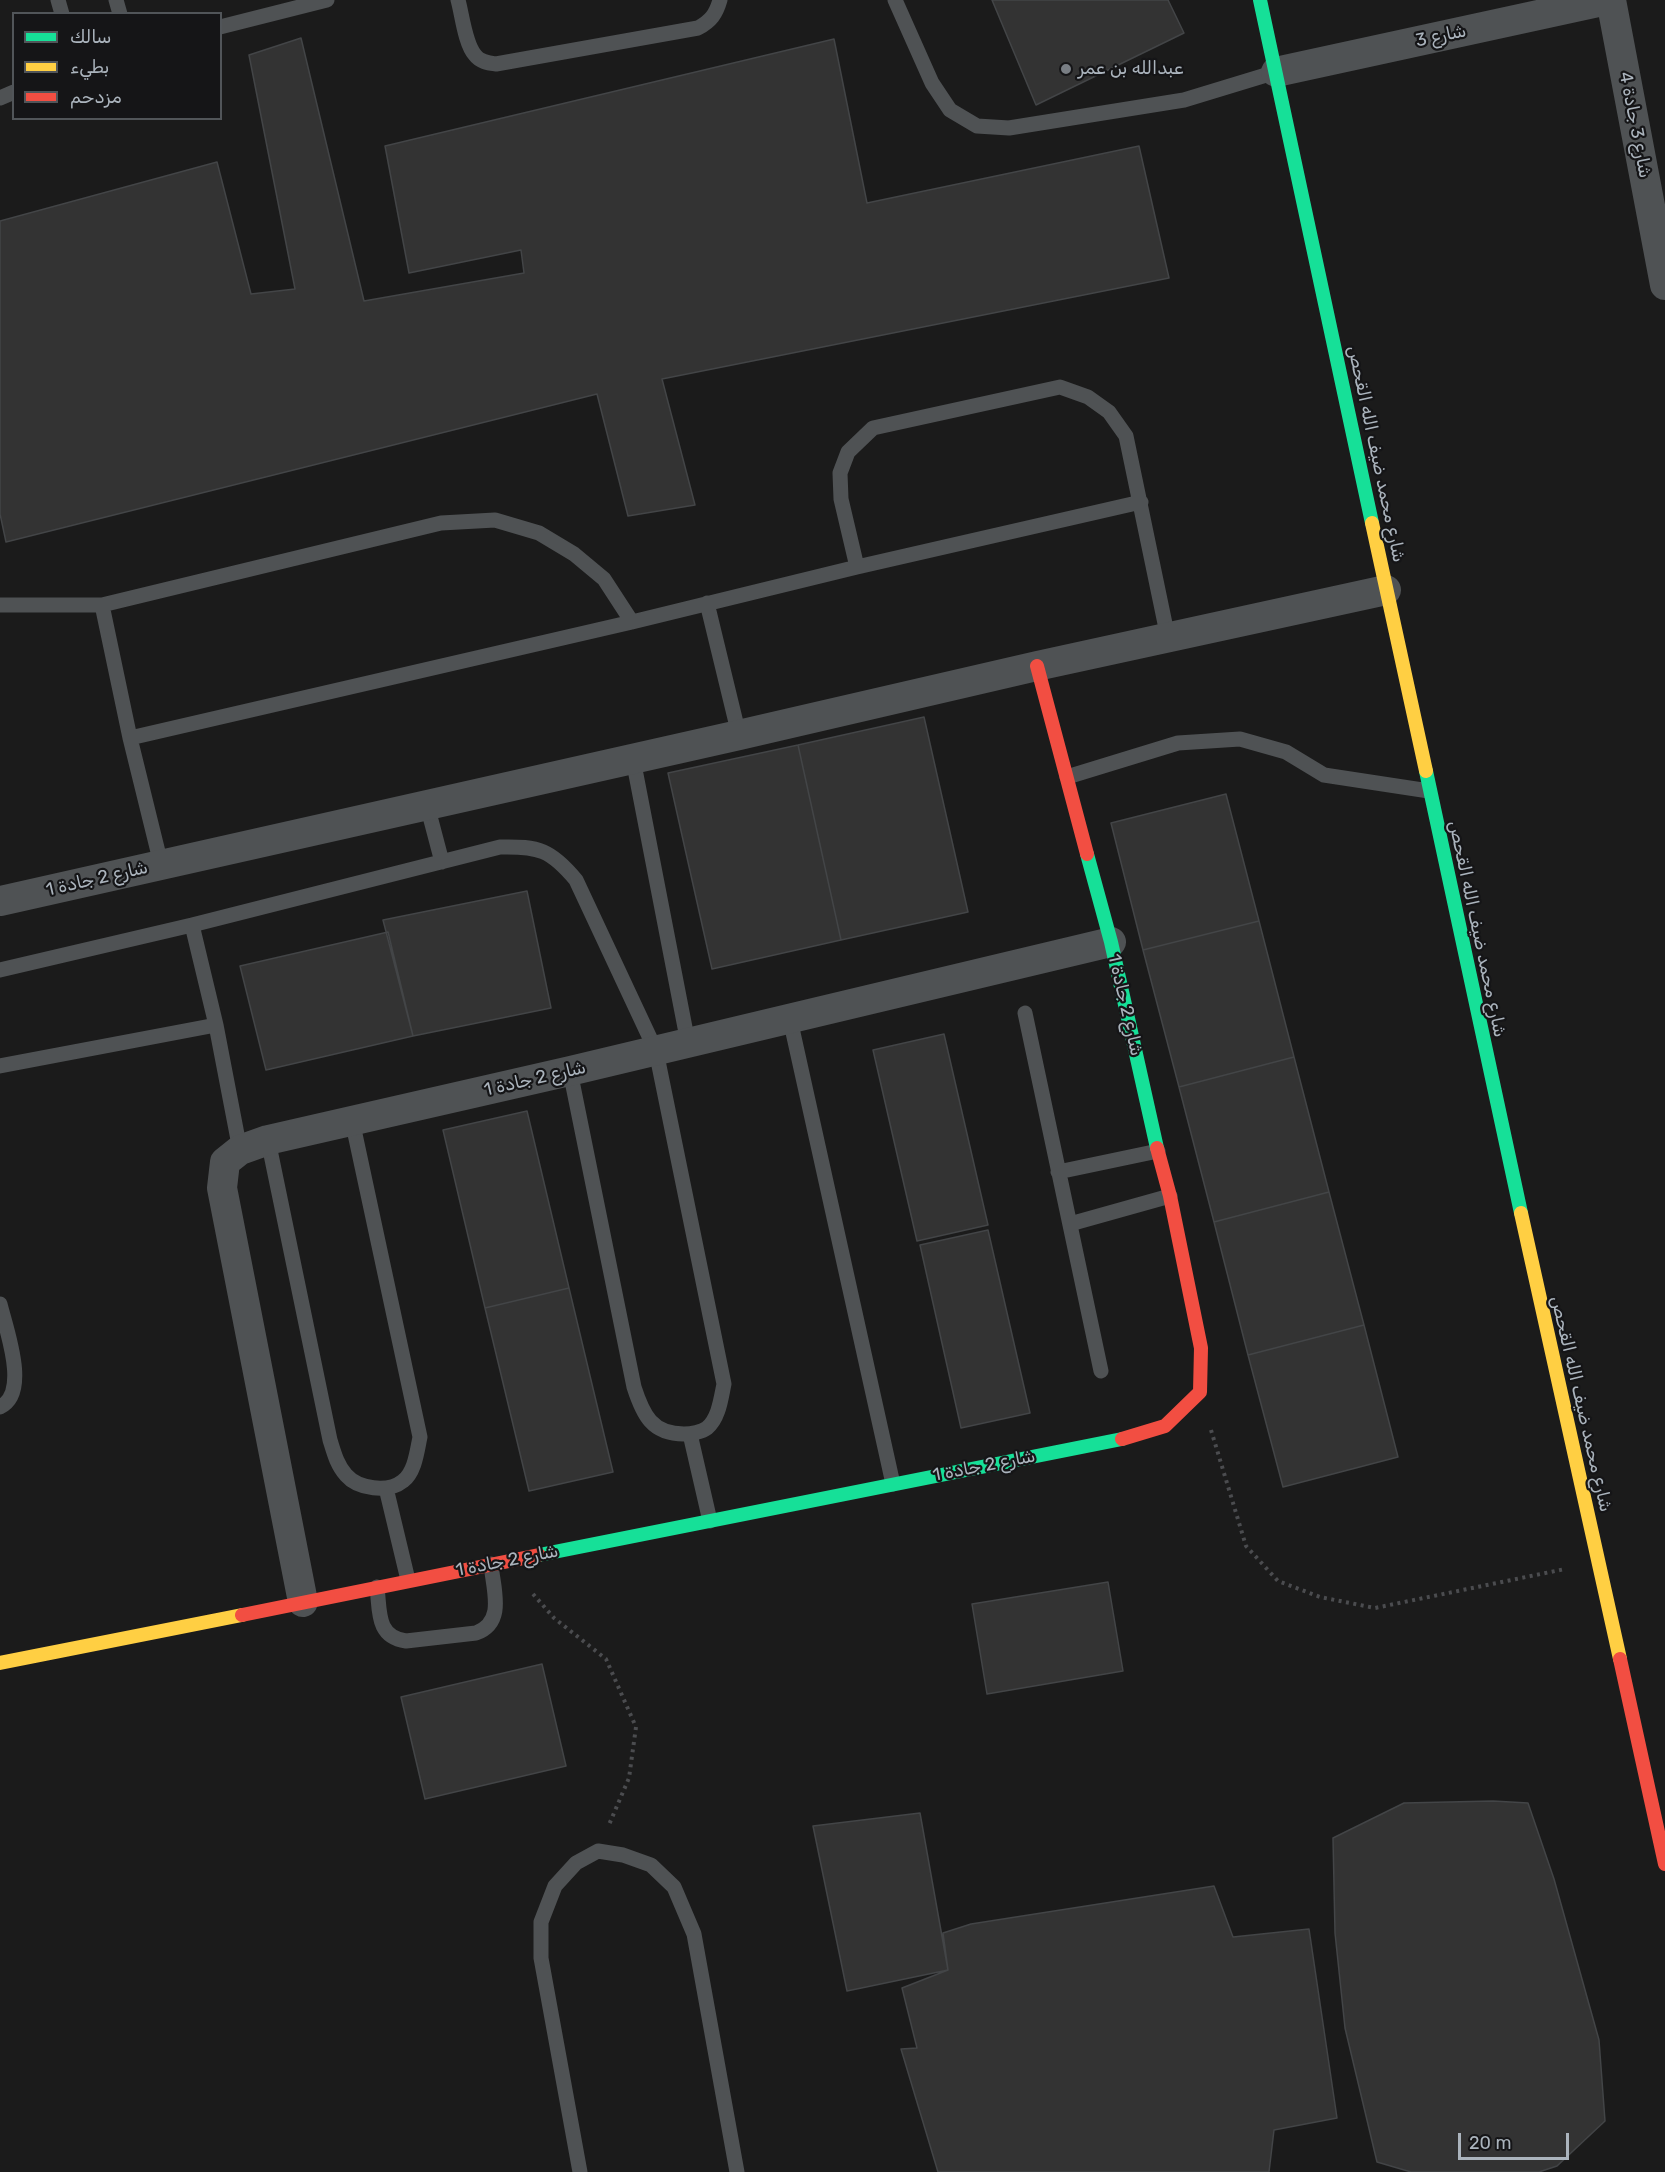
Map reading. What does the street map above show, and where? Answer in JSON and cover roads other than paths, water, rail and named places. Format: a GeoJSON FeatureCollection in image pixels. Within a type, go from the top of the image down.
{"type":"FeatureCollection","features":[{"type":"Feature","properties":{"kind":"street","name":"شارع محمد ضيف الله القحص"},"geometry":{"type":"LineString","coordinates":[[1260,0],[1386,590],[1665,1864]]}},
{"type":"Feature","properties":{"kind":"street","name":"شارع 3"},"geometry":{"type":"LineString","coordinates":[[1275,72],[1609,0]]}},
{"type":"Feature","properties":{"kind":"street","name":"شارع 3 جادة 4"},"geometry":{"type":"LineString","coordinates":[[1609,0],[1659,224],[1665,285]]}},
{"type":"Feature","properties":{"kind":"street","name":"شارع 2 جادة 1"},"geometry":{"type":"LineString","coordinates":[[0,901],[1037,666],[1386,590]]}},
{"type":"Feature","properties":{"kind":"street","name":"شارع 2 جادة 1"},"geometry":{"type":"LineString","coordinates":[[0,1663],[1137,1436],[1166,1426],[1200,1392],[1201,1348],[1170,1196],[1111,942],[1037,666]]}},
{"type":"Feature","properties":{"kind":"street","name":"شارع 2 جادة 1"},"geometry":{"type":"LineString","coordinates":[[240,1150],[268,1140],[656,1051],[1111,942]]}},
{"type":"Feature","properties":{"kind":"street"},"geometry":{"type":"LineString","coordinates":[[240,1150],[225,1162],[222,1188],[303,1602]]}},
{"type":"Feature","properties":{"kind":"lane"},"geometry":{"type":"LineString","coordinates":[[222,26],[327,0]]}},
{"type":"Feature","properties":{"kind":"lane"},"geometry":{"type":"LineString","coordinates":[[459,0],[468,42],[474,55],[484,62],[496,64],[699,28],[709,22],[720,0]]}},
{"type":"Feature","properties":{"kind":"lane"},"geometry":{"type":"LineString","coordinates":[[895,0],[932,83],[950,110],[977,126],[1009,128],[1184,100],[1275,72]]}},
{"type":"Feature","properties":{"kind":"lane"},"geometry":{"type":"LineString","coordinates":[[857,567],[841,499],[840,473],[848,452],[873,428],[1060,387],[1088,397],[1109,412],[1126,436],[1168,638]]}},
{"type":"Feature","properties":{"kind":"lane"},"geometry":{"type":"LineString","coordinates":[[130,738],[1141,502]]}},
{"type":"Feature","properties":{"kind":"lane"},"geometry":{"type":"LineString","coordinates":[[0,605],[102,605],[441,523],[495,520],[539,533],[574,554],[604,579],[632,622]]}},
{"type":"Feature","properties":{"kind":"lane"},"geometry":{"type":"LineString","coordinates":[[707,603],[739,735]]}},
{"type":"Feature","properties":{"kind":"lane"},"geometry":{"type":"LineString","coordinates":[[102,605],[130,738],[161,864]]}},
{"type":"Feature","properties":{"kind":"lane"},"geometry":{"type":"LineString","coordinates":[[1067,777],[1178,743],[1240,739],[1286,752],[1324,775],[1430,791]]}},
{"type":"Feature","properties":{"kind":"lane"},"geometry":{"type":"LineString","coordinates":[[633,759],[688,1043]]}},
{"type":"Feature","properties":{"kind":"lane"},"geometry":{"type":"LineString","coordinates":[[427,805],[442,862]]}},
{"type":"Feature","properties":{"kind":"lane"},"geometry":{"type":"LineString","coordinates":[[0,970],[192,925],[500,847],[524,846],[544,852],[561,861],[576,880],[656,1051],[724,1384],[720,1408],[707,1428],[690,1434],[672,1434],[652,1424],[641,1408],[570,1071]]}},
{"type":"Feature","properties":{"kind":"lane"},"geometry":{"type":"LineString","coordinates":[[192,925],[216,1025],[240,1150]]}},
{"type":"Feature","properties":{"kind":"lane"},"geometry":{"type":"LineString","coordinates":[[1025,1013],[1101,1371]]}},
{"type":"Feature","properties":{"kind":"lane"},"geometry":{"type":"LineString","coordinates":[[790,1019],[893,1484]]}},
{"type":"Feature","properties":{"kind":"lane"},"geometry":{"type":"LineString","coordinates":[[0,1066],[216,1025]]}},
{"type":"Feature","properties":{"kind":"lane"},"geometry":{"type":"LineString","coordinates":[[268,1140],[330,1440],[337,1462],[347,1477],[368,1488],[386,1488],[404,1481],[415,1461],[420,1437],[352,1120]]}},
{"type":"Feature","properties":{"kind":"lane"},"geometry":{"type":"LineString","coordinates":[[1058,1172],[1158,1151]]}},
{"type":"Feature","properties":{"kind":"lane"},"geometry":{"type":"LineString","coordinates":[[1070,1224],[1170,1196]]}},
{"type":"Feature","properties":{"kind":"lane"},"geometry":{"type":"LineString","coordinates":[[0,1304],[15,1372],[14,1390],[5,1405],[0,1407]]}},
{"type":"Feature","properties":{"kind":"lane"},"geometry":{"type":"LineString","coordinates":[[690,1434],[710,1521]]}},
{"type":"Feature","properties":{"kind":"lane"},"geometry":{"type":"LineString","coordinates":[[386,1488],[408,1580]]}},
{"type":"Feature","properties":{"kind":"lane"},"geometry":{"type":"LineString","coordinates":[[377,1587],[381,1622],[386,1632],[395,1639],[406,1641],[476,1633],[486,1629],[494,1620],[498,1562]]}},
{"type":"Feature","properties":{"kind":"lane"},"geometry":{"type":"LineString","coordinates":[[580,2172],[541,1958],[540,1922],[555,1886],[576,1863],[598,1851],[623,1855],[651,1865],[674,1887],[678,1896],[694,1934],[737,2172]]}},
{"type":"Feature","properties":{"kind":"place","name":"عبدالله بن عمر"},"geometry":{"type":"Point","coordinates":[1066,69]}}]}
